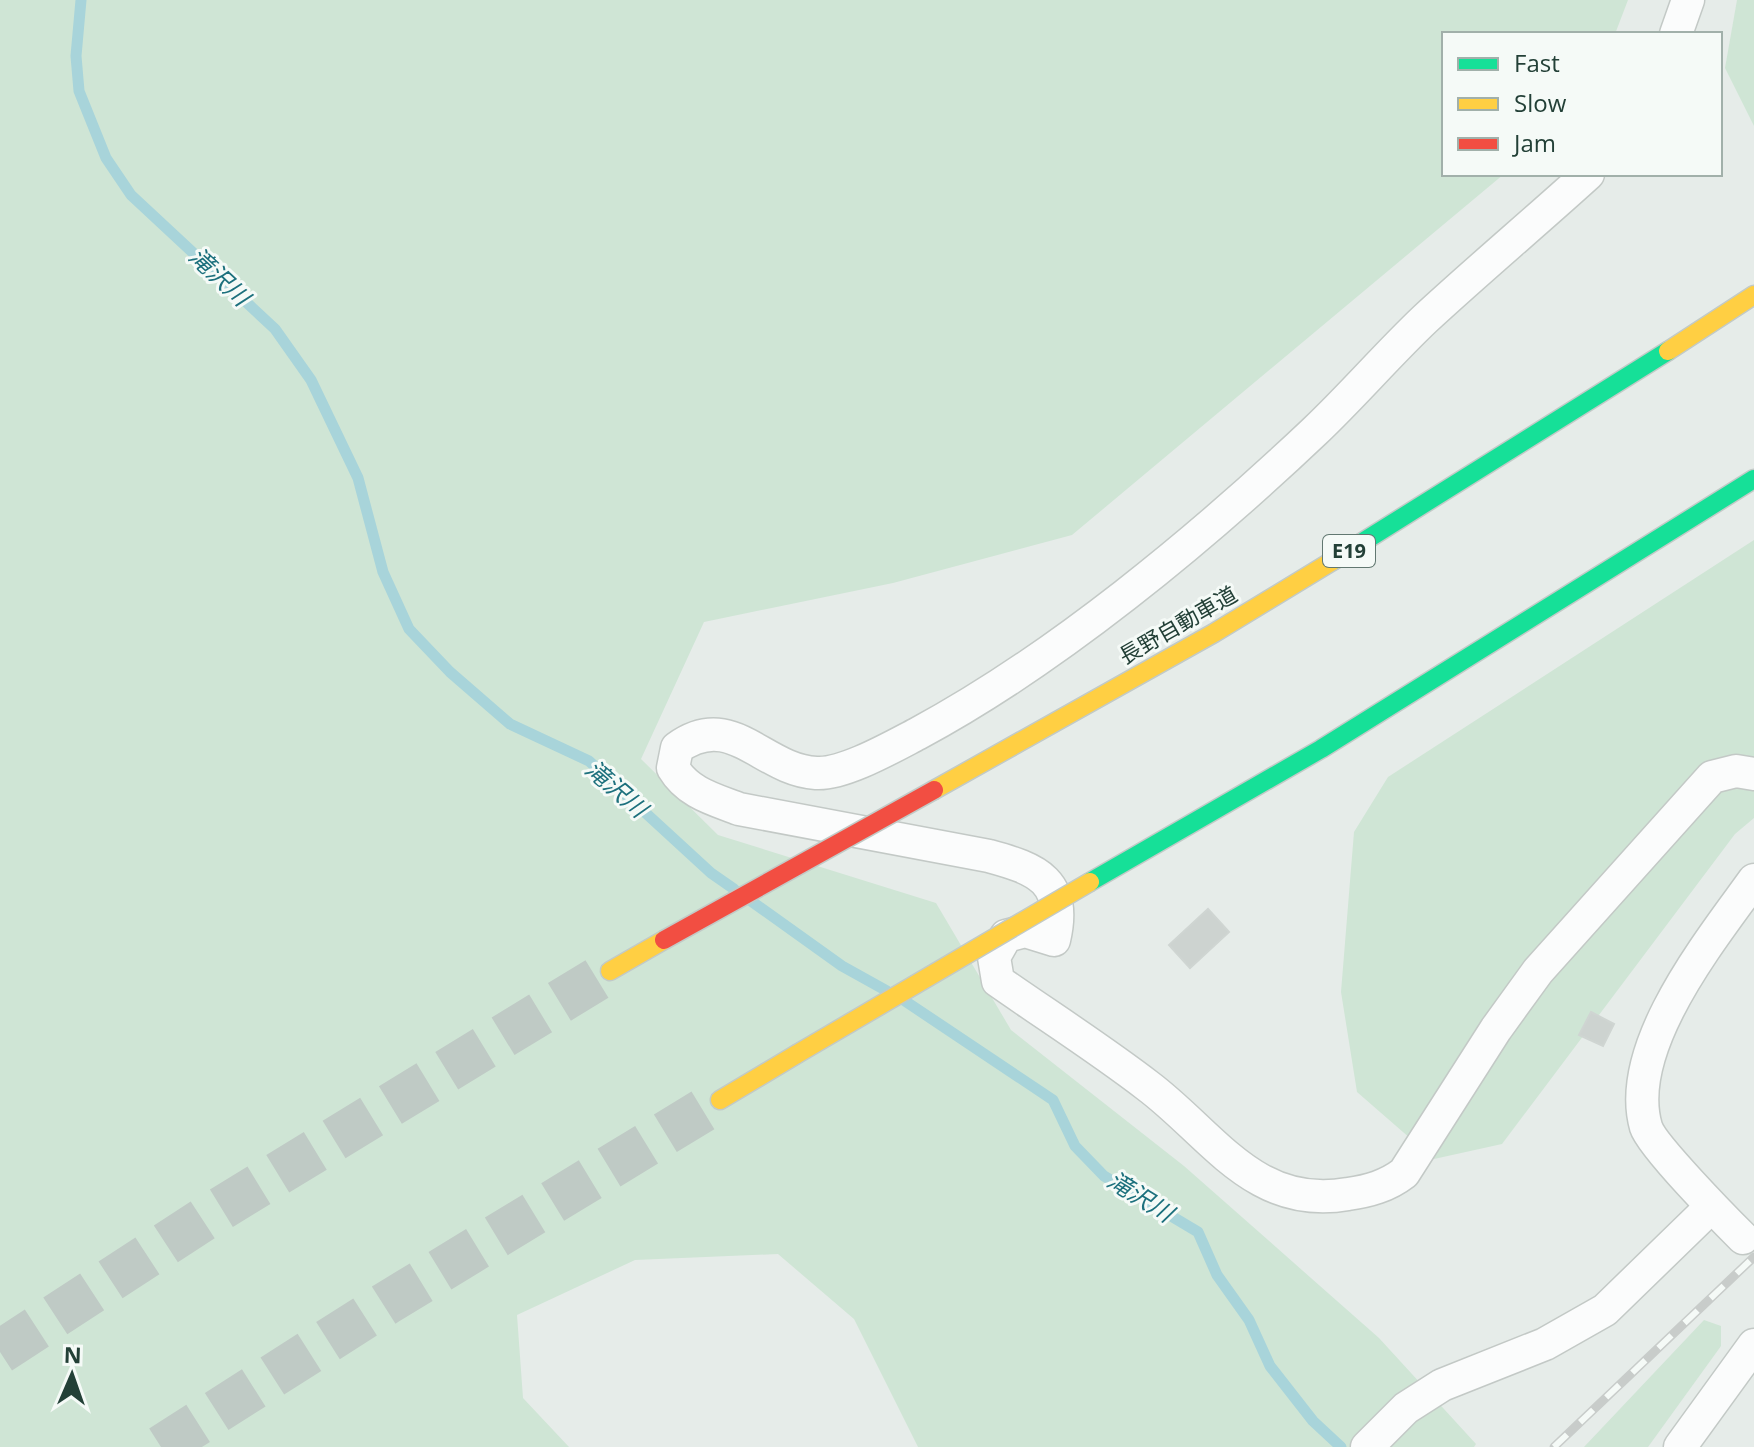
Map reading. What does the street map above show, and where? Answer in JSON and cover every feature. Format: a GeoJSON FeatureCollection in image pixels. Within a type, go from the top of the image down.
{"type":"FeatureCollection","features":[{"type":"Feature","properties":{"kind":"highway","name":"長野自動車道"},"geometry":{"type":"LineString","coordinates":[[610,971],[1214,633],[1526,443],[1754,295]]}},
{"type":"Feature","properties":{"kind":"highway"},"geometry":{"type":"LineString","coordinates":[[720,1100],[1321,749],[1754,479]]}},
{"type":"Feature","properties":{"kind":"street"},"geometry":{"type":"LineString","coordinates":[[1677,32],[1688,0]]}},
{"type":"Feature","properties":{"kind":"street"},"geometry":{"type":"LineString","coordinates":[[1586,176],[1424,320],[1314,431],[1154,570],[1029,664],[918,734],[864,760],[817,773],[785,765],[742,741],[715,733],[693,737],[677,748],[673,768],[681,781],[700,795],[739,809],[989,856],[1029,867],[1045,877],[1059,919],[1054,940],[1025,931],[1006,936],[994,957],[998,981],[1151,1088],[1215,1150],[1256,1177],[1303,1197],[1361,1192],[1390,1183],[1404,1173],[1496,1029],[1538,971],[1712,777],[1736,771],[1754,774]]}},
{"type":"Feature","properties":{"kind":"street"},"geometry":{"type":"LineString","coordinates":[[1743,1238],[1711,1207],[1647,1129],[1643,1081],[1673,999],[1754,880]]}},
{"type":"Feature","properties":{"kind":"street"},"geometry":{"type":"LineString","coordinates":[[1368,1446],[1406,1408],[1442,1385],[1545,1344],[1605,1310],[1711,1207]]}},
{"type":"Feature","properties":{"kind":"street"},"geometry":{"type":"LineString","coordinates":[[1680,1447],[1754,1345]]}},
{"type":"Feature","properties":{"kind":"green space"},"geometry":{"type":"Polygon","coordinates":[[[0,0],[1628,0],[1616,32],[1442,32],[1442,176],[1502,176],[1072,535],[893,583],[704,622],[641,759],[718,835],[936,903],[1011,1030],[1184,1166],[1379,1338],[1476,1444],[1474,1447],[918,1447],[854,1319],[778,1254],[635,1260],[517,1315],[523,1398],[569,1447],[0,1447],[0,0]]]}},
{"type":"Feature","properties":{"kind":"green space"},"geometry":{"type":"Polygon","coordinates":[[[1737,0],[1754,0],[1754,126],[1725,68],[1737,0]]]}},
{"type":"Feature","properties":{"kind":"green space"},"geometry":{"type":"Polygon","coordinates":[[[1754,540],[1754,818],[1735,834],[1502,1144],[1434,1159],[1357,1092],[1341,992],[1354,832],[1388,777],[1754,540]]]}},
{"type":"Feature","properties":{"kind":"green space"},"geometry":{"type":"Polygon","coordinates":[[[1704,1320],[1721,1326],[1721,1346],[1648,1447],[1584,1447],[1704,1320]]]}},
{"type":"Feature","properties":{"kind":"building"},"geometry":{"type":"Polygon","coordinates":[[[1208,909],[1229,932],[1190,968],[1169,945],[1208,909]]]}},
{"type":"Feature","properties":{"kind":"building"},"geometry":{"type":"Polygon","coordinates":[[[1591,1012],[1614,1024],[1603,1046],[1579,1035],[1591,1012]]]}},
{"type":"Feature","properties":{"kind":"waterway","name":"滝沢川"},"geometry":{"type":"LineString","coordinates":[[81,0],[76,56],[79,91],[106,158],[131,195],[275,329],[311,380],[358,478],[383,572],[409,629],[450,672],[510,724],[589,761],[711,873],[734,889]]}},
{"type":"Feature","properties":{"kind":"waterway","name":"滝沢川"},"geometry":{"type":"LineString","coordinates":[[751,901],[842,966],[887,991]]}},
{"type":"Feature","properties":{"kind":"waterway","name":"滝沢川"},"geometry":{"type":"LineString","coordinates":[[905,1001],[1053,1100],[1075,1146],[1104,1176],[1198,1232],[1217,1275],[1249,1320],[1270,1366],[1313,1421],[1341,1447]]}},
{"type":"Feature","properties":{"kind":"tunnel"},"geometry":{"type":"LineString","coordinates":[[0,1352],[207,1217],[610,971]]}},
{"type":"Feature","properties":{"kind":"tunnel"},"geometry":{"type":"LineString","coordinates":[[161,1447],[387,1303],[720,1100]]}},
{"type":"Feature","properties":{"kind":"railway"},"geometry":{"type":"LineString","coordinates":[[1554,1447],[1754,1257]]}},
{"type":"Feature","properties":{"kind":"traffic: fast"},"geometry":{"type":"LineString","coordinates":[[1334,560],[1668,351]]}},
{"type":"Feature","properties":{"kind":"traffic: fast"},"geometry":{"type":"LineString","coordinates":[[1090,882],[1321,749],[1754,479]]}},
{"type":"Feature","properties":{"kind":"traffic: slow"},"geometry":{"type":"LineString","coordinates":[[1668,351],[1754,295]]}},
{"type":"Feature","properties":{"kind":"traffic: slow"},"geometry":{"type":"LineString","coordinates":[[934,790],[1214,633],[1334,560]]}},
{"type":"Feature","properties":{"kind":"traffic: slow"},"geometry":{"type":"LineString","coordinates":[[797,1054],[1090,882]]}},
{"type":"Feature","properties":{"kind":"traffic: slow"},"geometry":{"type":"LineString","coordinates":[[610,971],[664,940]]}},
{"type":"Feature","properties":{"kind":"traffic: slow"},"geometry":{"type":"LineString","coordinates":[[720,1100],[797,1054]]}},
{"type":"Feature","properties":{"kind":"traffic: jam"},"geometry":{"type":"LineString","coordinates":[[664,940],[934,790]]}}]}
